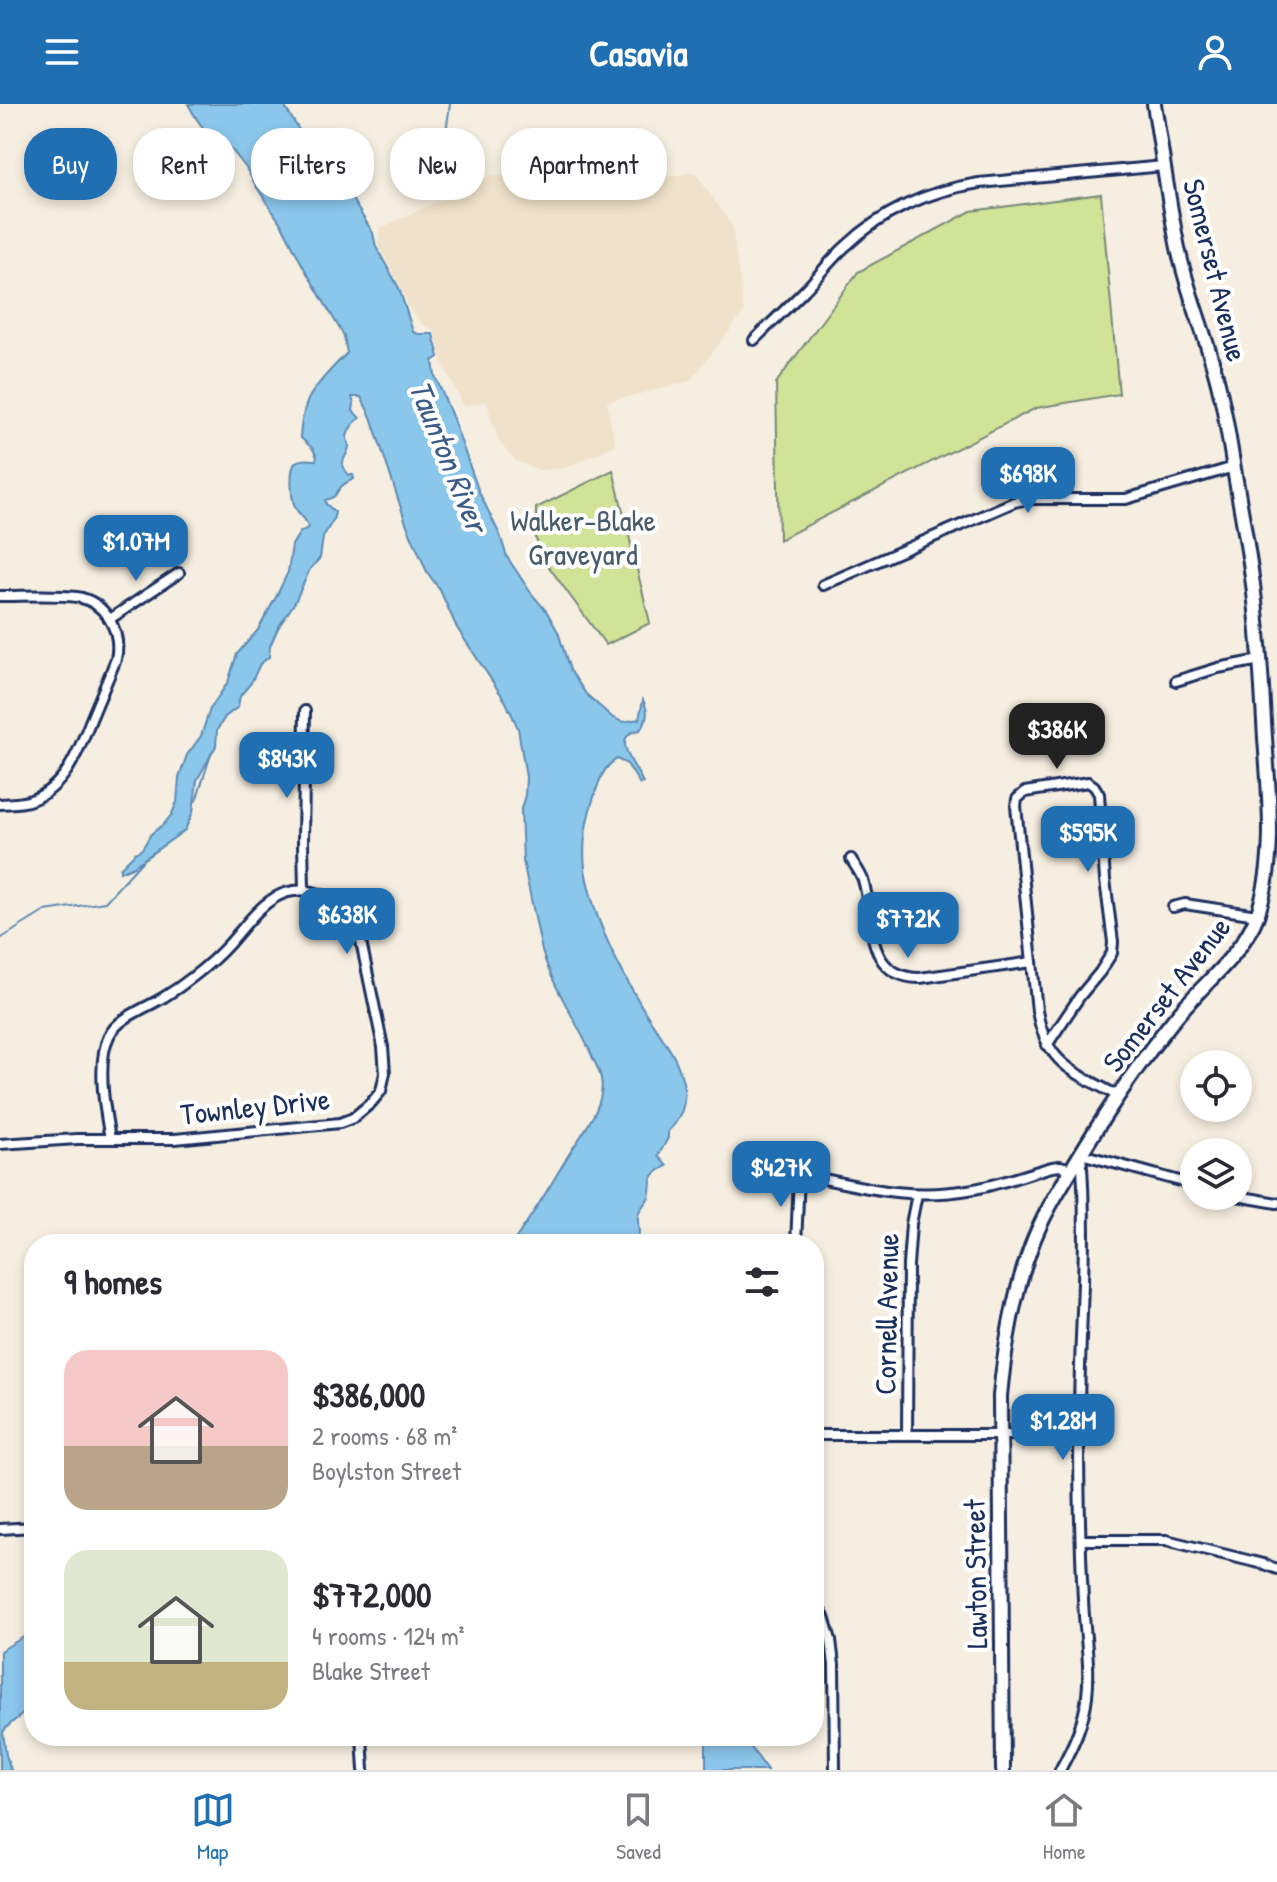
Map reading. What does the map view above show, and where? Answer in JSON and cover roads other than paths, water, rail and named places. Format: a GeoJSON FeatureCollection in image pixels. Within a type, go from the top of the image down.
{"type":"FeatureCollection","features":[{"type":"Feature","properties":{"kind":"main road","name":"Somerset Avenue"},"geometry":{"type":"LineString","coordinates":[[1081,1154],[1118,1096],[1174,1019],[1238,950],[1257,915],[1271,864],[1272,766],[1252,578],[1220,389],[1177,247],[1154,104]]}},
{"type":"Feature","properties":{"kind":"main road","name":"Lawton Street"},"geometry":{"type":"LineString","coordinates":[[1003,1770],[1000,1396],[1004,1354],[1022,1273],[1032,1244],[1045,1215],[1081,1154]]}},
{"type":"Feature","properties":{"kind":"street"},"geometry":{"type":"LineString","coordinates":[[754,340],[861,232],[925,195],[979,183],[1164,166]]}},
{"type":"Feature","properties":{"kind":"street"},"geometry":{"type":"LineString","coordinates":[[823,585],[1014,502],[1028,499],[1126,499],[1234,467]]}},
{"type":"Feature","properties":{"kind":"street"},"geometry":{"type":"LineString","coordinates":[[110,619],[179,573]]}},
{"type":"Feature","properties":{"kind":"street"},"geometry":{"type":"LineString","coordinates":[[0,596],[76,597],[102,610],[110,619],[117,637],[116,659],[72,764],[59,780],[38,797],[0,804]]}},
{"type":"Feature","properties":{"kind":"street"},"geometry":{"type":"LineString","coordinates":[[1176,681],[1218,668],[1260,660]]}},
{"type":"Feature","properties":{"kind":"street"},"geometry":{"type":"LineString","coordinates":[[110,1139],[103,1060],[111,1032],[202,970],[267,902],[304,889],[305,711]]}},
{"type":"Feature","properties":{"kind":"street"},"geometry":{"type":"LineString","coordinates":[[1047,1045],[1112,953],[1099,794],[1094,786],[1085,782],[1028,791],[1019,796],[1016,806],[1032,962],[1039,1023],[1047,1045],[1064,1065],[1118,1096]]}},
{"type":"Feature","properties":{"kind":"street"},"geometry":{"type":"LineString","coordinates":[[851,859],[864,884],[875,948],[883,962],[896,972],[920,978],[1032,962]]}},
{"type":"Feature","properties":{"kind":"street","name":"Townley Drive"},"geometry":{"type":"LineString","coordinates":[[0,1144],[175,1139],[340,1123],[363,1111],[383,1084],[385,1062],[358,931],[337,903],[304,889]]}},
{"type":"Feature","properties":{"kind":"street"},"geometry":{"type":"LineString","coordinates":[[1173,907],[1185,904],[1257,915]]}},
{"type":"Feature","properties":{"kind":"street"},"geometry":{"type":"LineString","coordinates":[[1060,1770],[1077,1737],[1088,1683],[1079,1435],[1084,1202],[1081,1154],[1180,1181]]}},
{"type":"Feature","properties":{"kind":"street"},"geometry":{"type":"LineString","coordinates":[[796,1234],[801,1174],[892,1193],[938,1194],[978,1189],[1052,1167],[1072,1169]]}},
{"type":"Feature","properties":{"kind":"street","name":"Cornell Avenue"},"geometry":{"type":"LineString","coordinates":[[907,1435],[908,1265],[917,1194]]}},
{"type":"Feature","properties":{"kind":"street"},"geometry":{"type":"LineString","coordinates":[[1252,1199],[1277,1203]]}},
{"type":"Feature","properties":{"kind":"street"},"geometry":{"type":"LineString","coordinates":[[824,1435],[1079,1435]]}},
{"type":"Feature","properties":{"kind":"street"},"geometry":{"type":"LineString","coordinates":[[0,1529],[24,1528]]}},
{"type":"Feature","properties":{"kind":"street"},"geometry":{"type":"LineString","coordinates":[[1081,1540],[1166,1540],[1277,1569]]}},
{"type":"Feature","properties":{"kind":"street"},"geometry":{"type":"LineString","coordinates":[[824,1617],[834,1665],[835,1770]]}},
{"type":"Feature","properties":{"kind":"street"},"geometry":{"type":"LineString","coordinates":[[363,1746],[364,1770]]}},
{"type":"Feature","properties":{"kind":"water"},"geometry":{"type":"Polygon","coordinates":[[[188,104],[283,104],[298,128],[251,128],[251,177],[235,154],[235,128],[203,128],[188,104]]]}},
{"type":"Feature","properties":{"kind":"water","name":"Taunton River"},"geometry":{"type":"Polygon","coordinates":[[[265,200],[353,200],[373,233],[376,247],[399,288],[413,332],[433,334],[439,357],[433,361],[435,376],[479,492],[507,557],[558,632],[570,670],[586,694],[613,718],[623,722],[639,719],[643,700],[645,704],[645,722],[640,730],[626,738],[625,744],[643,783],[640,784],[627,764],[617,759],[608,767],[590,810],[584,853],[592,901],[604,934],[636,997],[675,1058],[684,1091],[684,1105],[668,1131],[668,1138],[658,1156],[667,1166],[653,1176],[649,1197],[639,1213],[639,1234],[519,1234],[590,1122],[600,1101],[601,1079],[542,951],[523,861],[521,809],[526,777],[518,728],[506,702],[457,628],[440,590],[427,572],[361,397],[352,397],[353,411],[360,418],[348,433],[349,444],[343,462],[345,470],[354,479],[325,500],[335,512],[323,537],[320,558],[310,569],[295,602],[278,628],[269,657],[260,664],[251,683],[240,696],[238,707],[225,717],[217,730],[216,746],[197,780],[193,812],[185,830],[134,866],[120,872],[120,868],[142,849],[151,834],[172,814],[187,755],[201,736],[210,709],[228,682],[237,654],[258,630],[276,597],[288,572],[292,545],[300,532],[308,528],[295,507],[292,490],[292,470],[296,462],[316,460],[317,457],[300,437],[303,417],[312,393],[347,353],[344,336],[265,200]]]}},
{"type":"Feature","properties":{"kind":"water"},"geometry":{"type":"Polygon","coordinates":[[[24,1637],[24,1713],[3,1732],[11,1770],[0,1770],[0,1651],[24,1637]]]}},
{"type":"Feature","properties":{"kind":"water"},"geometry":{"type":"Polygon","coordinates":[[[706,1746],[750,1746],[767,1770],[706,1770],[706,1746]]]}},
{"type":"Feature","properties":{"kind":"waterway"},"geometry":{"type":"LineString","coordinates":[[447,128],[450,104]]}},
{"type":"Feature","properties":{"kind":"waterway"},"geometry":{"type":"LineString","coordinates":[[196,801],[211,754]]}},
{"type":"Feature","properties":{"kind":"waterway"},"geometry":{"type":"LineString","coordinates":[[0,939],[45,911],[105,902],[146,857]]}},
{"type":"Feature","properties":{"kind":"park label","name":"Walker-Blake Graveyard"},"geometry":{"type":"Point","coordinates":[583,537]}}]}
